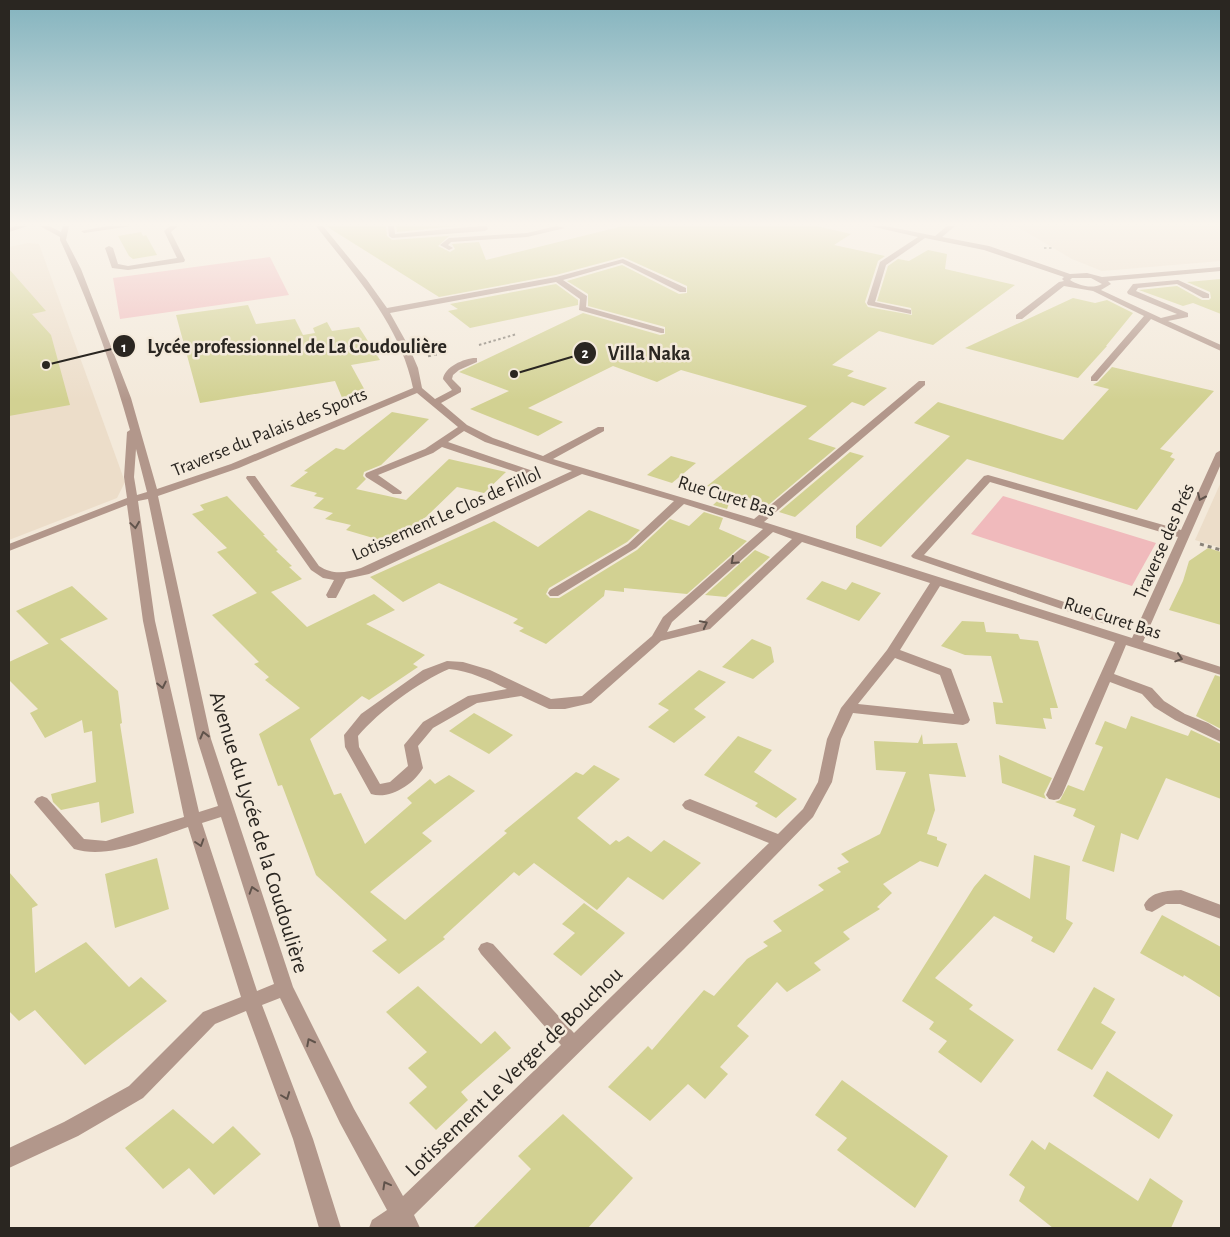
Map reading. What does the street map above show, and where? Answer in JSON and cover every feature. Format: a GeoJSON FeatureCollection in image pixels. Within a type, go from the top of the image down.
{"type":"FeatureCollection","features":[{"type":"Feature","properties":{"kind":"street","name":"Avenue du Lycée de la Coudoulière"},"geometry":{"type":"LineString","coordinates":[[82,284],[110,354],[148,474],[204,739],[284,988],[347,1116],[405,1220]]}},
{"type":"Feature","properties":{"kind":"street"},"geometry":{"type":"LineString","coordinates":[[364,284],[385,311],[411,360],[416,373],[418,390]]}},
{"type":"Feature","properties":{"kind":"street"},"geometry":{"type":"LineString","coordinates":[[385,311],[532,284]]}},
{"type":"Feature","properties":{"kind":"street"},"geometry":{"type":"LineString","coordinates":[[564,284],[584,298],[582,308],[662,332]]}},
{"type":"Feature","properties":{"kind":"street"},"geometry":{"type":"LineString","coordinates":[[670,284],[684,290]]}},
{"type":"Feature","properties":{"kind":"street"},"geometry":{"type":"LineString","coordinates":[[877,284],[871,303],[908,312]]}},
{"type":"Feature","properties":{"kind":"street"},"geometry":{"type":"LineString","coordinates":[[1019,317],[1063,284]]}},
{"type":"Feature","properties":{"kind":"street"},"geometry":{"type":"LineString","coordinates":[[1075,284],[1079,287],[1094,289],[1106,286],[1106,284]]}},
{"type":"Feature","properties":{"kind":"street"},"geometry":{"type":"LineString","coordinates":[[1160,284],[1136,286],[1131,292],[1185,315],[1161,320]]}},
{"type":"Feature","properties":{"kind":"street"},"geometry":{"type":"LineString","coordinates":[[1181,284],[1206,296]]}},
{"type":"Feature","properties":{"kind":"street"},"geometry":{"type":"LineString","coordinates":[[1094,289],[1221,348]]}},
{"type":"Feature","properties":{"kind":"street"},"geometry":{"type":"LineString","coordinates":[[1094,379],[1150,315]]}},
{"type":"Feature","properties":{"kind":"street"},"geometry":{"type":"LineString","coordinates":[[434,403],[458,390],[449,384],[448,380],[449,374],[454,368],[474,360]]}},
{"type":"Feature","properties":{"kind":"street"},"geometry":{"type":"LineString","coordinates":[[756,523],[922,384]]}},
{"type":"Feature","properties":{"kind":"street","name":"Rue Curet Bas"},"geometry":{"type":"LineString","coordinates":[[418,390],[464,427],[489,440],[544,460],[756,523],[1221,671]]}},
{"type":"Feature","properties":{"kind":"street","name":"Traverse du Palais des Sports"},"geometry":{"type":"LineString","coordinates":[[132,500],[236,466],[418,390]]}},
{"type":"Feature","properties":{"kind":"street","name":"Avenue du Lycée de la Coudoulière"},"geometry":{"type":"LineString","coordinates":[[133,424],[129,477],[149,621],[193,820],[251,1001],[303,1139],[330,1228]]}},
{"type":"Feature","properties":{"kind":"street"},"geometry":{"type":"LineString","coordinates":[[397,492],[370,476],[429,450],[464,427]]}},
{"type":"Feature","properties":{"kind":"street"},"geometry":{"type":"LineString","coordinates":[[544,460],[600,429]]}},
{"type":"Feature","properties":{"kind":"street"},"geometry":{"type":"LineString","coordinates":[[441,443],[532,474]]}},
{"type":"Feature","properties":{"kind":"street","name":"Traverse des Prés"},"geometry":{"type":"LineString","coordinates":[[1136,644],[1221,453]]}},
{"type":"Feature","properties":{"kind":"street","name":"Lotissement Le Clos de Fillol"},"geometry":{"type":"LineString","coordinates":[[251,478],[315,568],[324,575],[342,577],[365,571],[581,471]]}},
{"type":"Feature","properties":{"kind":"street"},"geometry":{"type":"LineString","coordinates":[[1105,620],[917,556],[988,478],[1185,535]]}},
{"type":"Feature","properties":{"kind":"street"},"geometry":{"type":"LineString","coordinates":[[9,548],[132,500]]}},
{"type":"Feature","properties":{"kind":"street"},"geometry":{"type":"LineString","coordinates":[[554,593],[632,546],[682,500]]}},
{"type":"Feature","properties":{"kind":"street"},"geometry":{"type":"LineString","coordinates":[[522,691],[473,700],[428,725],[411,745],[416,768],[394,787],[376,790],[352,747],[351,736],[366,717],[428,673],[447,665],[463,666],[485,673],[549,704],[565,704],[586,700],[657,638],[667,620],[770,528]]}},
{"type":"Feature","properties":{"kind":"street"},"geometry":{"type":"LineString","coordinates":[[657,638],[706,626],[800,537]]}},
{"type":"Feature","properties":{"kind":"street"},"geometry":{"type":"LineString","coordinates":[[332,595],[342,577]]}},
{"type":"Feature","properties":{"kind":"street","name":"Lotissement Le Verger de Bouchou"},"geometry":{"type":"LineString","coordinates":[[380,1228],[405,1220],[573,1045],[678,944],[808,813],[825,782],[834,739],[848,708],[892,652],[937,581]]}},
{"type":"Feature","properties":{"kind":"street"},"geometry":{"type":"LineString","coordinates":[[1054,795],[1122,640]]}},
{"type":"Feature","properties":{"kind":"street"},"geometry":{"type":"LineString","coordinates":[[848,708],[962,720],[946,672],[892,652]]}},
{"type":"Feature","properties":{"kind":"street"},"geometry":{"type":"LineString","coordinates":[[1106,676],[1147,691],[1158,704],[1180,718],[1203,726],[1221,737]]}},
{"type":"Feature","properties":{"kind":"street"},"geometry":{"type":"LineString","coordinates":[[42,802],[80,845],[106,847],[227,809]]}},
{"type":"Feature","properties":{"kind":"street"},"geometry":{"type":"LineString","coordinates":[[690,805],[780,841]]}},
{"type":"Feature","properties":{"kind":"street"},"geometry":{"type":"LineString","coordinates":[[1152,905],[1163,898],[1181,897],[1221,912]]}},
{"type":"Feature","properties":{"kind":"street"},"geometry":{"type":"LineString","coordinates":[[487,949],[573,1045]]}},
{"type":"Feature","properties":{"kind":"street"},"geometry":{"type":"LineString","coordinates":[[9,1158],[71,1129],[136,1092],[209,1018],[284,988]]}},
{"type":"Feature","properties":{"kind":"shaded area"},"geometry":{"type":"Polygon","coordinates":[[[9,284],[53,284],[125,482],[117,498],[9,540],[9,284]]]}},
{"type":"Feature","properties":{"kind":"shaded area"},"geometry":{"type":"Polygon","coordinates":[[[114,284],[283,284],[289,295],[120,319],[114,284]]]}},
{"type":"Feature","properties":{"kind":"shaded area"},"geometry":{"type":"Polygon","coordinates":[[[1221,482],[1221,548],[1195,540],[1221,482]]]}},
{"type":"Feature","properties":{"kind":"shaded area"},"geometry":{"type":"Polygon","coordinates":[[[1003,496],[1156,543],[1132,586],[971,534],[1003,496]]]}},
{"type":"Feature","properties":{"kind":"building"},"geometry":{"type":"Polygon","coordinates":[[[9,284],[22,284],[46,311],[32,314],[51,335],[70,405],[9,416],[9,284]]]}},
{"type":"Feature","properties":{"kind":"building"},"geometry":{"type":"Polygon","coordinates":[[[418,284],[510,284],[439,297],[418,284]]]}},
{"type":"Feature","properties":{"kind":"building"},"geometry":{"type":"Polygon","coordinates":[[[556,284],[578,300],[578,305],[470,328],[448,311],[458,309],[450,304],[556,284]]]}},
{"type":"Feature","properties":{"kind":"building"},"geometry":{"type":"Polygon","coordinates":[[[571,284],[659,284],[679,294],[687,293],[687,286],[682,284],[871,284],[865,302],[868,307],[912,315],[911,308],[877,301],[882,284],[1015,285],[933,345],[879,331],[832,365],[854,371],[847,376],[887,388],[864,406],[852,402],[808,439],[836,448],[766,507],[732,495],[727,509],[713,505],[726,493],[707,486],[807,406],[681,370],[657,382],[613,366],[528,408],[563,422],[538,436],[470,409],[509,391],[459,372],[583,313],[660,335],[665,334],[665,327],[588,306],[588,294],[571,284]]]}},
{"type":"Feature","properties":{"kind":"building"},"geometry":{"type":"Polygon","coordinates":[[[1191,284],[1221,284],[1221,314],[1193,303],[1183,306],[1139,290],[1177,286],[1202,300],[1209,300],[1211,298],[1210,292],[1191,284]]]}},
{"type":"Feature","properties":{"kind":"building"},"geometry":{"type":"Polygon","coordinates":[[[1073,298],[1095,303],[1107,300],[1133,313],[1078,378],[965,348],[1073,298]]]}},
{"type":"Feature","properties":{"kind":"building"},"geometry":{"type":"Polygon","coordinates":[[[248,305],[256,324],[295,319],[303,335],[315,333],[313,328],[327,322],[332,331],[359,327],[380,360],[351,365],[368,396],[343,400],[335,381],[200,403],[176,315],[248,305]]]}},
{"type":"Feature","properties":{"kind":"building"},"geometry":{"type":"Polygon","coordinates":[[[1112,367],[1214,391],[1160,449],[1173,453],[1170,457],[1175,459],[1137,510],[967,459],[881,547],[856,538],[856,526],[950,436],[914,423],[938,402],[1063,440],[1109,389],[1093,385],[1112,367]]]}},
{"type":"Feature","properties":{"kind":"building"},"geometry":{"type":"Polygon","coordinates":[[[392,412],[429,419],[381,465],[364,472],[363,476],[366,479],[356,489],[406,500],[449,459],[506,472],[484,493],[457,487],[397,545],[346,530],[351,525],[325,519],[333,513],[313,508],[324,498],[314,496],[317,493],[290,486],[308,472],[304,471],[336,448],[344,450],[392,412]]]}},
{"type":"Feature","properties":{"kind":"building"},"geometry":{"type":"Polygon","coordinates":[[[850,452],[864,456],[795,517],[779,512],[850,452]]]}},
{"type":"Feature","properties":{"kind":"building"},"geometry":{"type":"Polygon","coordinates":[[[671,456],[696,463],[672,483],[647,475],[671,456]]]}},
{"type":"Feature","properties":{"kind":"building"},"geometry":{"type":"Polygon","coordinates":[[[227,496],[265,535],[263,535],[278,550],[276,551],[292,566],[289,567],[302,579],[271,592],[307,627],[374,594],[395,610],[366,624],[425,655],[413,664],[418,667],[369,700],[362,696],[310,739],[334,795],[341,793],[365,844],[412,803],[407,798],[430,779],[435,784],[449,775],[475,791],[422,833],[432,841],[370,892],[405,920],[507,833],[504,831],[576,772],[583,775],[594,765],[620,779],[577,818],[610,845],[616,840],[619,842],[628,836],[651,852],[664,840],[701,863],[663,900],[628,877],[597,910],[534,863],[519,876],[514,872],[443,937],[445,939],[399,974],[372,951],[387,940],[316,875],[282,785],[278,786],[259,734],[300,708],[265,680],[269,677],[254,664],[259,662],[212,615],[257,593],[217,552],[227,548],[192,514],[204,510],[200,505],[227,496]]]}},
{"type":"Feature","properties":{"kind":"building"},"geometry":{"type":"Polygon","coordinates":[[[589,510],[640,530],[627,542],[549,588],[546,594],[550,598],[559,598],[637,550],[670,519],[689,526],[704,512],[723,518],[719,529],[747,541],[687,594],[624,588],[624,592],[605,590],[604,596],[546,644],[519,631],[524,628],[513,623],[518,619],[439,583],[403,602],[370,577],[494,521],[538,547],[589,510]]]}},
{"type":"Feature","properties":{"kind":"building"},"geometry":{"type":"Polygon","coordinates":[[[1208,548],[1221,552],[1221,625],[1169,610],[1183,581],[1189,561],[1208,548]]]}},
{"type":"Feature","properties":{"kind":"building"},"geometry":{"type":"Polygon","coordinates":[[[755,550],[770,557],[726,597],[705,595],[755,550]]]}},
{"type":"Feature","properties":{"kind":"building"},"geometry":{"type":"Polygon","coordinates":[[[822,581],[846,590],[852,582],[881,593],[859,621],[806,599],[822,581]]]}},
{"type":"Feature","properties":{"kind":"building"},"geometry":{"type":"Polygon","coordinates":[[[72,586],[108,619],[60,639],[118,691],[122,723],[120,724],[134,813],[101,823],[99,802],[61,810],[53,802],[51,794],[96,782],[92,731],[84,733],[82,720],[45,738],[30,713],[38,709],[9,680],[9,662],[49,644],[16,611],[72,586]]]}},
{"type":"Feature","properties":{"kind":"building"},"geometry":{"type":"Polygon","coordinates":[[[962,621],[984,622],[986,632],[1018,634],[1020,639],[1038,641],[1058,708],[1050,708],[1052,719],[1043,718],[1046,729],[996,724],[993,702],[1003,703],[991,656],[965,655],[941,646],[962,621]]]}},
{"type":"Feature","properties":{"kind":"building"},"geometry":{"type":"Polygon","coordinates":[[[752,639],[771,647],[774,662],[753,679],[722,667],[752,639]]]}},
{"type":"Feature","properties":{"kind":"building"},"geometry":{"type":"Polygon","coordinates":[[[699,670],[726,682],[694,709],[706,717],[674,743],[648,727],[669,710],[658,704],[699,670]]]}},
{"type":"Feature","properties":{"kind":"building"},"geometry":{"type":"Polygon","coordinates":[[[1215,675],[1221,677],[1221,729],[1196,716],[1215,675]]]}},
{"type":"Feature","properties":{"kind":"building"},"geometry":{"type":"Polygon","coordinates":[[[474,713],[513,735],[489,754],[449,731],[474,713]]]}},
{"type":"Feature","properties":{"kind":"building"},"geometry":{"type":"Polygon","coordinates":[[[1131,716],[1188,736],[1191,730],[1221,744],[1221,799],[1166,778],[1138,840],[1121,833],[1114,872],[1082,861],[1095,826],[1073,816],[1076,809],[1055,802],[1060,800],[1068,785],[1084,791],[1103,747],[1095,744],[1105,721],[1126,729],[1131,716]]]}},
{"type":"Feature","properties":{"kind":"building"},"geometry":{"type":"Polygon","coordinates":[[[922,734],[923,744],[957,743],[966,777],[929,774],[935,810],[927,834],[937,837],[937,840],[947,844],[938,867],[920,861],[883,884],[892,893],[877,907],[880,909],[843,932],[850,939],[814,963],[821,970],[787,992],[777,982],[737,1026],[749,1036],[720,1067],[728,1074],[705,1099],[688,1084],[650,1121],[608,1087],[648,1046],[652,1050],[704,990],[714,996],[747,959],[768,946],[763,942],[782,931],[773,921],[824,890],[818,885],[841,872],[837,868],[849,862],[841,854],[880,834],[906,772],[876,770],[874,741],[918,743],[922,734]]]}},
{"type":"Feature","properties":{"kind":"building"},"geometry":{"type":"Polygon","coordinates":[[[738,736],[772,750],[754,772],[797,799],[776,818],[755,806],[758,803],[704,775],[738,736]]]}},
{"type":"Feature","properties":{"kind":"building"},"geometry":{"type":"Polygon","coordinates":[[[999,755],[1052,778],[1044,794],[1046,799],[1002,783],[999,755]]]}},
{"type":"Feature","properties":{"kind":"building"},"geometry":{"type":"Polygon","coordinates":[[[1034,855],[1070,866],[1066,919],[1073,923],[1054,953],[1031,941],[1033,937],[994,916],[935,978],[973,1005],[969,1009],[1014,1040],[981,1083],[938,1052],[947,1041],[929,1029],[934,1022],[902,1001],[974,887],[985,874],[1030,899],[1034,855]]]}},
{"type":"Feature","properties":{"kind":"building"},"geometry":{"type":"Polygon","coordinates":[[[157,858],[169,909],[115,928],[105,874],[157,858]]]}},
{"type":"Feature","properties":{"kind":"building"},"geometry":{"type":"Polygon","coordinates":[[[9,872],[38,905],[32,908],[35,973],[86,942],[129,987],[141,977],[167,1001],[85,1065],[35,1010],[19,1021],[9,1011],[9,872]]]}},
{"type":"Feature","properties":{"kind":"building"},"geometry":{"type":"Polygon","coordinates":[[[584,903],[625,933],[581,976],[553,954],[575,933],[562,924],[584,903]]]}},
{"type":"Feature","properties":{"kind":"building"},"geometry":{"type":"Polygon","coordinates":[[[1162,915],[1221,947],[1221,998],[1184,975],[1183,977],[1140,953],[1162,915]]]}},
{"type":"Feature","properties":{"kind":"building"},"geometry":{"type":"Polygon","coordinates":[[[418,986],[481,1044],[495,1031],[511,1048],[461,1092],[468,1100],[436,1130],[409,1103],[427,1087],[408,1068],[427,1052],[386,1012],[418,986]]]}},
{"type":"Feature","properties":{"kind":"building"},"geometry":{"type":"Polygon","coordinates":[[[1094,987],[1115,999],[1101,1023],[1116,1032],[1092,1070],[1057,1050],[1094,987]]]}},
{"type":"Feature","properties":{"kind":"building"},"geometry":{"type":"Polygon","coordinates":[[[1107,1071],[1173,1115],[1159,1139],[1093,1096],[1107,1071]]]}},
{"type":"Feature","properties":{"kind":"building"},"geometry":{"type":"Polygon","coordinates":[[[842,1080],[948,1156],[915,1208],[837,1150],[847,1138],[815,1115],[842,1080]]]}},
{"type":"Feature","properties":{"kind":"building"},"geometry":{"type":"Polygon","coordinates":[[[173,1109],[213,1144],[233,1126],[261,1154],[214,1195],[189,1168],[163,1189],[125,1148],[173,1109]]]}},
{"type":"Feature","properties":{"kind":"building"},"geometry":{"type":"Polygon","coordinates":[[[563,1114],[633,1178],[588,1228],[473,1228],[531,1169],[518,1156],[563,1114]]]}},
{"type":"Feature","properties":{"kind":"building"},"geometry":{"type":"Polygon","coordinates":[[[1032,1140],[1045,1150],[1049,1142],[1138,1201],[1150,1178],[1183,1201],[1171,1228],[1053,1228],[1019,1201],[1025,1187],[1009,1175],[1032,1140]]]}},
{"type":"Feature","properties":{"kind":"place","name":"Lycée professionnel de La Coudoulière"},"geometry":{"type":"Point","coordinates":[46,365]}},
{"type":"Feature","properties":{"kind":"place","name":"Villa Naka"},"geometry":{"type":"Point","coordinates":[514,374]}}]}
